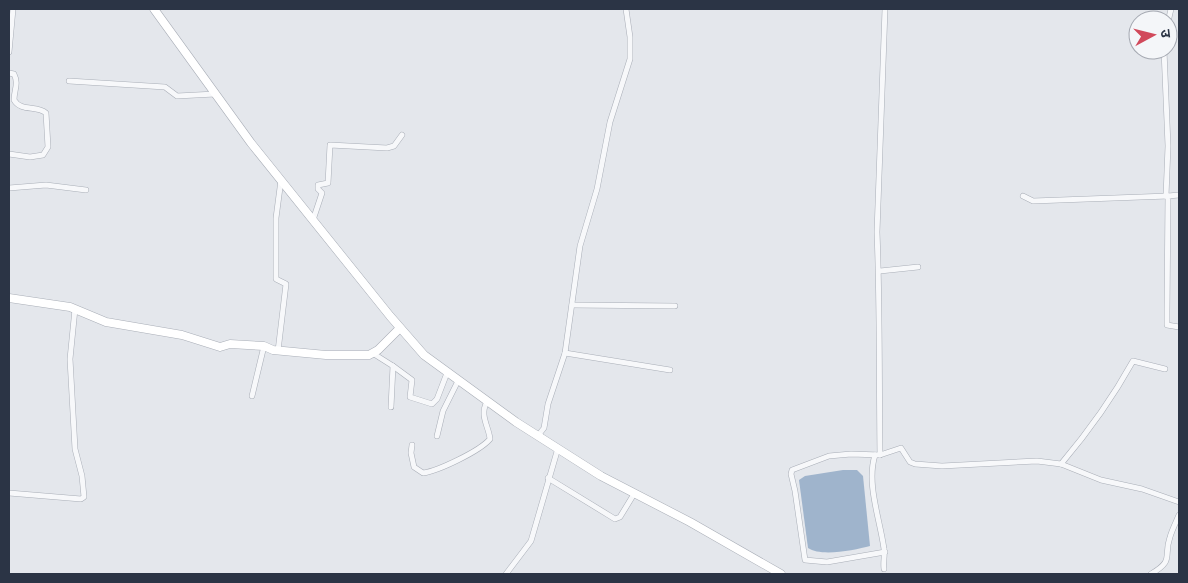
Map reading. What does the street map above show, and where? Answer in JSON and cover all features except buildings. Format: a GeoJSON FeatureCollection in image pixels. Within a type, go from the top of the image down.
{"type":"FeatureCollection","features":[{"type":"Feature","properties":{"kind":"street"},"geometry":{"type":"LineString","coordinates":[[9,52],[13,9]]}},
{"type":"Feature","properties":{"kind":"street"},"geometry":{"type":"LineString","coordinates":[[154,9],[281,180],[400,328],[424,355],[458,382],[541,439],[601,476],[690,522],[781,574]]}},
{"type":"Feature","properties":{"kind":"street"},"geometry":{"type":"LineString","coordinates":[[541,439],[540,433],[544,428],[548,404],[565,353],[580,246],[597,189],[610,122],[630,59],[630,38],[626,9]]}},
{"type":"Feature","properties":{"kind":"street"},"geometry":{"type":"LineString","coordinates":[[884,568],[885,552],[872,465],[877,455],[880,271],[878,180],[885,9]]}},
{"type":"Feature","properties":{"kind":"street"},"geometry":{"type":"LineString","coordinates":[[1164,60],[1168,146],[1167,324],[1179,327]]}},
{"type":"Feature","properties":{"kind":"street"},"geometry":{"type":"LineString","coordinates":[[9,73],[14,74],[16,78],[17,89],[14,100],[16,104],[23,108],[41,110],[46,113],[48,147],[42,155],[24,157],[9,154]]}},
{"type":"Feature","properties":{"kind":"street"},"geometry":{"type":"LineString","coordinates":[[69,81],[164,87],[177,96],[216,94]]}},
{"type":"Feature","properties":{"kind":"street"},"geometry":{"type":"LineString","coordinates":[[314,220],[322,193],[318,189],[318,185],[328,183],[330,144],[387,148],[394,146],[402,135]]}},
{"type":"Feature","properties":{"kind":"street"},"geometry":{"type":"LineString","coordinates":[[278,351],[286,284],[276,280],[276,218],[281,180]]}},
{"type":"Feature","properties":{"kind":"street"},"geometry":{"type":"LineString","coordinates":[[9,188],[46,186],[86,190]]}},
{"type":"Feature","properties":{"kind":"street"},"geometry":{"type":"LineString","coordinates":[[1023,196],[1034,201],[1179,195]]}},
{"type":"Feature","properties":{"kind":"street"},"geometry":{"type":"LineString","coordinates":[[880,271],[918,267]]}},
{"type":"Feature","properties":{"kind":"street"},"geometry":{"type":"LineString","coordinates":[[9,298],[75,309],[106,322],[182,335],[220,347],[230,344],[264,346],[278,351],[359,357],[374,354],[400,328]]}},
{"type":"Feature","properties":{"kind":"street"},"geometry":{"type":"LineString","coordinates":[[572,305],[675,306]]}},
{"type":"Feature","properties":{"kind":"street"},"geometry":{"type":"LineString","coordinates":[[9,494],[65,498],[84,497],[82,476],[75,449],[70,359],[75,309]]}},
{"type":"Feature","properties":{"kind":"street"},"geometry":{"type":"LineString","coordinates":[[252,396],[264,346]]}},
{"type":"Feature","properties":{"kind":"street"},"geometry":{"type":"LineString","coordinates":[[565,353],[670,370]]}},
{"type":"Feature","properties":{"kind":"street"},"geometry":{"type":"LineString","coordinates":[[374,354],[412,380],[410,398],[432,404],[437,399],[447,373]]}},
{"type":"Feature","properties":{"kind":"street"},"geometry":{"type":"LineString","coordinates":[[1061,464],[1098,420],[1133,361],[1165,369]]}},
{"type":"Feature","properties":{"kind":"street"},"geometry":{"type":"LineString","coordinates":[[391,407],[394,366]]}},
{"type":"Feature","properties":{"kind":"street"},"geometry":{"type":"LineString","coordinates":[[437,436],[443,411],[458,382]]}},
{"type":"Feature","properties":{"kind":"street"},"geometry":{"type":"LineString","coordinates":[[412,445],[411,453],[414,467],[423,473],[439,470],[476,450],[490,439],[484,421],[484,407],[487,402]]}},
{"type":"Feature","properties":{"kind":"street"},"geometry":{"type":"LineString","coordinates":[[506,574],[531,541],[558,448]]}},
{"type":"Feature","properties":{"kind":"street"},"geometry":{"type":"LineString","coordinates":[[885,552],[827,562],[805,560],[795,491],[790,473],[792,470],[830,456],[877,455],[901,448],[910,462],[915,464],[942,466],[1038,461],[1061,464],[1101,480],[1142,489],[1179,502]]}},
{"type":"Feature","properties":{"kind":"street"},"geometry":{"type":"LineString","coordinates":[[548,478],[615,519],[620,517],[634,494]]}},
{"type":"Feature","properties":{"kind":"street"},"geometry":{"type":"LineString","coordinates":[[1151,574],[1165,564],[1169,553],[1169,539],[1179,515]]}},
{"type":"Feature","properties":{"kind":"water"},"geometry":{"type":"Polygon","coordinates":[[[843,470],[857,470],[863,476],[870,546],[838,552],[814,551],[808,548],[799,480],[805,476],[843,470]]]}}]}
